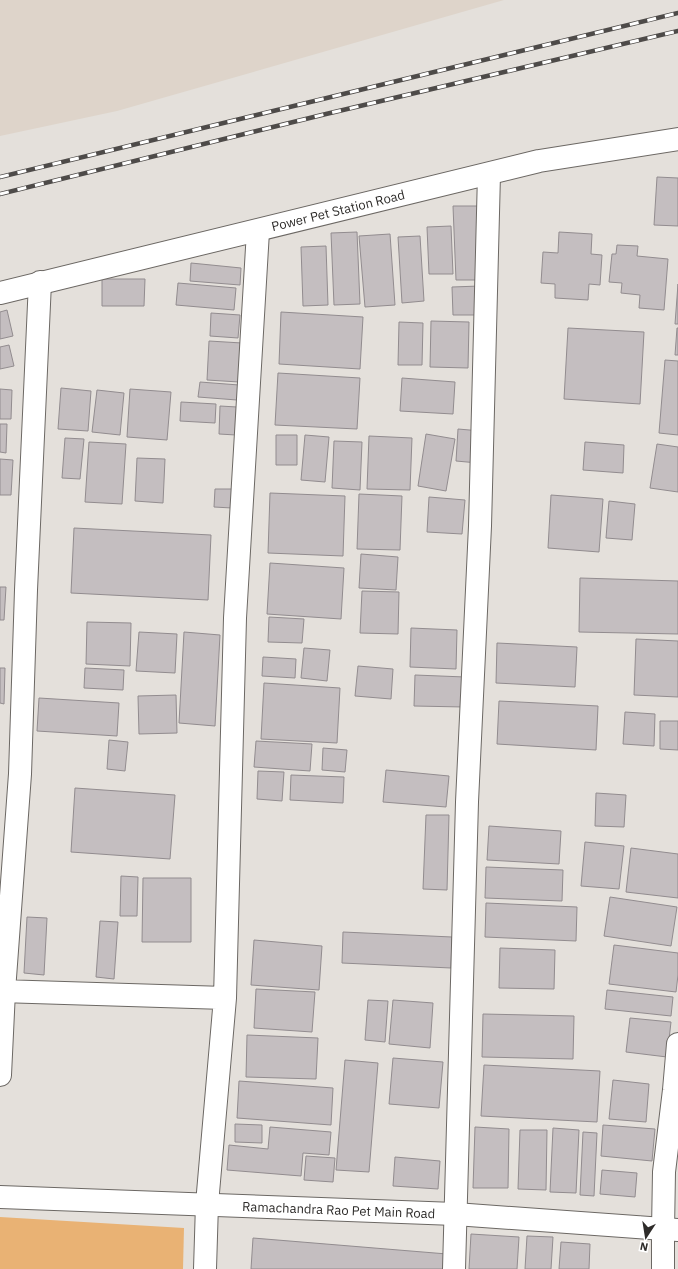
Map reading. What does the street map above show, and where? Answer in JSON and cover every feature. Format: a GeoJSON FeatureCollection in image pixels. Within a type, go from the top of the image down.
{"type":"FeatureCollection","features":[{"type":"Feature","properties":{"kind":"street","name":"Power Pet Station Road"},"geometry":{"type":"LineString","coordinates":[[0,293],[40,282],[127,263],[540,162],[678,139]]}},
{"type":"Feature","properties":{"kind":"street"},"geometry":{"type":"LineString","coordinates":[[454,1269],[467,802],[480,526],[489,174]]}},
{"type":"Feature","properties":{"kind":"street"},"geometry":{"type":"LineString","coordinates":[[205,1269],[207,1204],[225,998],[235,618],[258,231]]}},
{"type":"Feature","properties":{"kind":"street"},"geometry":{"type":"LineString","coordinates":[[0,1075],[2,991],[20,774],[26,590],[40,282]]}},
{"type":"Feature","properties":{"kind":"street"},"geometry":{"type":"LineString","coordinates":[[2,991],[225,998]]}},
{"type":"Feature","properties":{"kind":"street"},"geometry":{"type":"LineString","coordinates":[[662,1269],[670,1230],[664,1172],[676,1087],[678,1044]]}},
{"type":"Feature","properties":{"kind":"street","name":"Ramachandra Rao Pet Main Road"},"geometry":{"type":"LineString","coordinates":[[0,1197],[455,1214],[670,1230]]}},
{"type":"Feature","properties":{"kind":"shaded area"},"geometry":{"type":"Polygon","coordinates":[[[0,0],[504,0],[117,111],[0,136],[0,0]]]}},
{"type":"Feature","properties":{"kind":"shaded area"},"geometry":{"type":"Polygon","coordinates":[[[0,1217],[184,1228],[183,1269],[0,1269],[0,1217]]]}},
{"type":"Feature","properties":{"kind":"building"},"geometry":{"type":"Polygon","coordinates":[[[657,177],[678,178],[678,226],[654,225],[657,177]]]}},
{"type":"Feature","properties":{"kind":"building"},"geometry":{"type":"Polygon","coordinates":[[[453,206],[480,206],[482,280],[456,280],[453,206]]]}},
{"type":"Feature","properties":{"kind":"building"},"geometry":{"type":"Polygon","coordinates":[[[451,226],[453,274],[429,274],[427,227],[451,226]]]}},
{"type":"Feature","properties":{"kind":"building"},"geometry":{"type":"Polygon","coordinates":[[[357,232],[360,304],[334,305],[331,233],[357,232]]]}},
{"type":"Feature","properties":{"kind":"building"},"geometry":{"type":"Polygon","coordinates":[[[559,232],[592,234],[591,254],[602,255],[600,285],[589,284],[588,300],[555,298],[555,284],[541,283],[543,252],[558,253],[559,232]]]}},
{"type":"Feature","properties":{"kind":"building"},"geometry":{"type":"Polygon","coordinates":[[[390,234],[395,305],[365,307],[359,236],[390,234]]]}},
{"type":"Feature","properties":{"kind":"building"},"geometry":{"type":"Polygon","coordinates":[[[420,236],[424,301],[402,303],[398,237],[420,236]]]}},
{"type":"Feature","properties":{"kind":"building"},"geometry":{"type":"Polygon","coordinates":[[[617,245],[638,246],[637,256],[668,259],[664,310],[639,308],[640,295],[621,293],[622,283],[609,282],[612,254],[616,254],[617,245]]]}},
{"type":"Feature","properties":{"kind":"building"},"geometry":{"type":"Polygon","coordinates":[[[326,246],[328,305],[303,306],[301,247],[326,246]]]}},
{"type":"Feature","properties":{"kind":"building"},"geometry":{"type":"Polygon","coordinates":[[[191,263],[241,268],[240,285],[190,281],[191,263]]]}},
{"type":"Feature","properties":{"kind":"building"},"geometry":{"type":"Polygon","coordinates":[[[102,279],[145,279],[144,306],[102,306],[102,279]]]}},
{"type":"Feature","properties":{"kind":"building"},"geometry":{"type":"Polygon","coordinates":[[[178,283],[236,288],[234,310],[176,305],[178,283]]]}},
{"type":"Feature","properties":{"kind":"building"},"geometry":{"type":"Polygon","coordinates":[[[678,284],[678,324],[675,324],[678,284]]]}},
{"type":"Feature","properties":{"kind":"building"},"geometry":{"type":"Polygon","coordinates":[[[480,286],[481,315],[453,315],[452,287],[480,286]]]}},
{"type":"Feature","properties":{"kind":"building"},"geometry":{"type":"Polygon","coordinates":[[[7,310],[13,336],[0,339],[0,312],[7,310]]]}},
{"type":"Feature","properties":{"kind":"building"},"geometry":{"type":"Polygon","coordinates":[[[281,312],[363,317],[360,369],[279,364],[281,312]]]}},
{"type":"Feature","properties":{"kind":"building"},"geometry":{"type":"Polygon","coordinates":[[[211,313],[240,315],[238,338],[210,336],[211,313]]]}},
{"type":"Feature","properties":{"kind":"building"},"geometry":{"type":"Polygon","coordinates":[[[431,321],[469,322],[468,368],[430,367],[431,321]]]}},
{"type":"Feature","properties":{"kind":"building"},"geometry":{"type":"Polygon","coordinates":[[[399,322],[423,323],[422,365],[398,365],[399,322]]]}},
{"type":"Feature","properties":{"kind":"building"},"geometry":{"type":"Polygon","coordinates":[[[568,328],[644,332],[640,404],[564,399],[568,328]]]}},
{"type":"Feature","properties":{"kind":"building"},"geometry":{"type":"Polygon","coordinates":[[[677,328],[678,355],[675,355],[677,328]]]}},
{"type":"Feature","properties":{"kind":"building"},"geometry":{"type":"Polygon","coordinates":[[[209,341],[242,343],[239,382],[207,380],[209,341]]]}},
{"type":"Feature","properties":{"kind":"building"},"geometry":{"type":"Polygon","coordinates":[[[9,345],[14,366],[0,369],[0,347],[9,345]]]}},
{"type":"Feature","properties":{"kind":"building"},"geometry":{"type":"Polygon","coordinates":[[[665,360],[678,361],[678,435],[659,433],[665,360]]]}},
{"type":"Feature","properties":{"kind":"building"},"geometry":{"type":"Polygon","coordinates":[[[278,373],[360,378],[357,429],[275,425],[278,373]]]}},
{"type":"Feature","properties":{"kind":"building"},"geometry":{"type":"Polygon","coordinates":[[[402,378],[455,382],[453,414],[400,411],[402,378]]]}},
{"type":"Feature","properties":{"kind":"building"},"geometry":{"type":"Polygon","coordinates":[[[200,382],[239,385],[237,400],[198,397],[200,382]]]}},
{"type":"Feature","properties":{"kind":"building"},"geometry":{"type":"Polygon","coordinates":[[[61,388],[91,391],[88,431],[58,429],[61,388]]]}},
{"type":"Feature","properties":{"kind":"building"},"geometry":{"type":"Polygon","coordinates":[[[0,389],[12,390],[11,419],[0,419],[0,389]]]}},
{"type":"Feature","properties":{"kind":"building"},"geometry":{"type":"Polygon","coordinates":[[[130,389],[171,392],[167,440],[127,437],[130,389]]]}},
{"type":"Feature","properties":{"kind":"building"},"geometry":{"type":"Polygon","coordinates":[[[97,390],[124,393],[120,435],[92,432],[97,390]]]}},
{"type":"Feature","properties":{"kind":"building"},"geometry":{"type":"Polygon","coordinates":[[[181,402],[216,404],[215,423],[180,421],[181,402]]]}},
{"type":"Feature","properties":{"kind":"building"},"geometry":{"type":"Polygon","coordinates":[[[220,406],[237,407],[236,435],[219,434],[220,406]]]}},
{"type":"Feature","properties":{"kind":"building"},"geometry":{"type":"Polygon","coordinates":[[[0,424],[7,424],[6,453],[0,452],[0,424]]]}},
{"type":"Feature","properties":{"kind":"building"},"geometry":{"type":"Polygon","coordinates":[[[458,429],[481,431],[478,463],[456,461],[458,429]]]}},
{"type":"Feature","properties":{"kind":"building"},"geometry":{"type":"Polygon","coordinates":[[[426,434],[455,439],[446,491],[418,486],[426,434]]]}},
{"type":"Feature","properties":{"kind":"building"},"geometry":{"type":"Polygon","coordinates":[[[276,435],[297,435],[297,465],[276,465],[276,435]]]}},
{"type":"Feature","properties":{"kind":"building"},"geometry":{"type":"Polygon","coordinates":[[[305,435],[329,437],[325,482],[301,480],[305,435]]]}},
{"type":"Feature","properties":{"kind":"building"},"geometry":{"type":"Polygon","coordinates":[[[369,436],[412,438],[410,490],[367,489],[369,436]]]}},
{"type":"Feature","properties":{"kind":"building"},"geometry":{"type":"Polygon","coordinates":[[[65,438],[84,439],[80,479],[62,478],[65,438]]]}},
{"type":"Feature","properties":{"kind":"building"},"geometry":{"type":"Polygon","coordinates":[[[334,441],[362,442],[360,490],[332,488],[334,441]]]}},
{"type":"Feature","properties":{"kind":"building"},"geometry":{"type":"Polygon","coordinates":[[[89,442],[126,444],[122,504],[85,502],[89,442]]]}},
{"type":"Feature","properties":{"kind":"building"},"geometry":{"type":"Polygon","coordinates":[[[585,442],[624,445],[623,473],[583,470],[585,442]]]}},
{"type":"Feature","properties":{"kind":"building"},"geometry":{"type":"Polygon","coordinates":[[[657,444],[678,447],[678,492],[650,488],[657,444]]]}},
{"type":"Feature","properties":{"kind":"building"},"geometry":{"type":"Polygon","coordinates":[[[137,458],[165,459],[163,503],[135,501],[137,458]]]}},
{"type":"Feature","properties":{"kind":"building"},"geometry":{"type":"Polygon","coordinates":[[[0,459],[13,460],[11,495],[0,495],[0,459]]]}},
{"type":"Feature","properties":{"kind":"building"},"geometry":{"type":"Polygon","coordinates":[[[215,489],[233,489],[232,508],[214,507],[215,489]]]}},
{"type":"Feature","properties":{"kind":"building"},"geometry":{"type":"Polygon","coordinates":[[[270,493],[345,496],[343,556],[268,553],[270,493]]]}},
{"type":"Feature","properties":{"kind":"building"},"geometry":{"type":"Polygon","coordinates":[[[359,494],[402,496],[400,550],[357,549],[359,494]]]}},
{"type":"Feature","properties":{"kind":"building"},"geometry":{"type":"Polygon","coordinates":[[[551,495],[603,499],[599,552],[548,548],[551,495]]]}},
{"type":"Feature","properties":{"kind":"building"},"geometry":{"type":"Polygon","coordinates":[[[429,497],[465,500],[462,534],[427,532],[429,497]]]}},
{"type":"Feature","properties":{"kind":"building"},"geometry":{"type":"Polygon","coordinates":[[[609,501],[635,504],[632,540],[606,538],[609,501]]]}},
{"type":"Feature","properties":{"kind":"building"},"geometry":{"type":"Polygon","coordinates":[[[74,528],[211,535],[208,600],[71,593],[74,528]]]}},
{"type":"Feature","properties":{"kind":"building"},"geometry":{"type":"Polygon","coordinates":[[[361,554],[398,557],[396,590],[359,588],[361,554]]]}},
{"type":"Feature","properties":{"kind":"building"},"geometry":{"type":"Polygon","coordinates":[[[270,563],[344,568],[341,619],[267,614],[270,563]]]}},
{"type":"Feature","properties":{"kind":"building"},"geometry":{"type":"Polygon","coordinates":[[[580,578],[678,581],[678,634],[579,632],[580,578]]]}},
{"type":"Feature","properties":{"kind":"building"},"geometry":{"type":"Polygon","coordinates":[[[0,587],[6,587],[4,620],[0,620],[0,587]]]}},
{"type":"Feature","properties":{"kind":"building"},"geometry":{"type":"Polygon","coordinates":[[[362,591],[399,592],[398,634],[360,633],[362,591]]]}},
{"type":"Feature","properties":{"kind":"building"},"geometry":{"type":"Polygon","coordinates":[[[269,617],[304,619],[302,643],[268,642],[269,617]]]}},
{"type":"Feature","properties":{"kind":"building"},"geometry":{"type":"Polygon","coordinates":[[[87,622],[131,623],[130,666],[86,664],[87,622]]]}},
{"type":"Feature","properties":{"kind":"building"},"geometry":{"type":"Polygon","coordinates":[[[411,628],[457,630],[456,669],[410,667],[411,628]]]}},
{"type":"Feature","properties":{"kind":"building"},"geometry":{"type":"Polygon","coordinates":[[[139,632],[177,634],[175,673],[136,671],[139,632]]]}},
{"type":"Feature","properties":{"kind":"building"},"geometry":{"type":"Polygon","coordinates":[[[184,632],[220,635],[215,726],[179,723],[184,632]]]}},
{"type":"Feature","properties":{"kind":"building"},"geometry":{"type":"Polygon","coordinates":[[[636,639],[678,641],[678,697],[634,695],[636,639]]]}},
{"type":"Feature","properties":{"kind":"building"},"geometry":{"type":"Polygon","coordinates":[[[497,643],[577,647],[575,687],[496,683],[497,643]]]}},
{"type":"Feature","properties":{"kind":"building"},"geometry":{"type":"Polygon","coordinates":[[[304,648],[330,650],[327,681],[301,678],[304,648]]]}},
{"type":"Feature","properties":{"kind":"building"},"geometry":{"type":"Polygon","coordinates":[[[263,657],[296,659],[295,678],[262,676],[263,657]]]}},
{"type":"Feature","properties":{"kind":"building"},"geometry":{"type":"Polygon","coordinates":[[[358,666],[393,669],[391,699],[355,696],[358,666]]]}},
{"type":"Feature","properties":{"kind":"building"},"geometry":{"type":"Polygon","coordinates":[[[0,668],[5,668],[4,704],[0,703],[0,668]]]}},
{"type":"Feature","properties":{"kind":"building"},"geometry":{"type":"Polygon","coordinates":[[[85,668],[124,670],[123,690],[84,688],[85,668]]]}},
{"type":"Feature","properties":{"kind":"building"},"geometry":{"type":"Polygon","coordinates":[[[415,675],[465,677],[464,707],[414,706],[415,675]]]}},
{"type":"Feature","properties":{"kind":"building"},"geometry":{"type":"Polygon","coordinates":[[[264,683],[340,688],[337,743],[261,739],[264,683]]]}},
{"type":"Feature","properties":{"kind":"building"},"geometry":{"type":"Polygon","coordinates":[[[176,695],[177,733],[139,734],[138,696],[176,695]]]}},
{"type":"Feature","properties":{"kind":"building"},"geometry":{"type":"Polygon","coordinates":[[[39,698],[119,703],[117,736],[37,731],[39,698]]]}},
{"type":"Feature","properties":{"kind":"building"},"geometry":{"type":"Polygon","coordinates":[[[499,701],[598,706],[596,750],[497,744],[499,701]]]}},
{"type":"Feature","properties":{"kind":"building"},"geometry":{"type":"Polygon","coordinates":[[[625,712],[655,714],[654,746],[623,744],[625,712]]]}},
{"type":"Feature","properties":{"kind":"building"},"geometry":{"type":"Polygon","coordinates":[[[660,721],[678,721],[678,750],[660,749],[660,721]]]}},
{"type":"Feature","properties":{"kind":"building"},"geometry":{"type":"Polygon","coordinates":[[[109,740],[128,742],[125,771],[107,769],[109,740]]]}},
{"type":"Feature","properties":{"kind":"building"},"geometry":{"type":"Polygon","coordinates":[[[256,741],[312,744],[310,771],[254,767],[256,741]]]}},
{"type":"Feature","properties":{"kind":"building"},"geometry":{"type":"Polygon","coordinates":[[[323,748],[347,750],[345,772],[322,770],[323,748]]]}},
{"type":"Feature","properties":{"kind":"building"},"geometry":{"type":"Polygon","coordinates":[[[386,770],[449,776],[446,807],[383,802],[386,770]]]}},
{"type":"Feature","properties":{"kind":"building"},"geometry":{"type":"Polygon","coordinates":[[[258,771],[284,772],[282,801],[257,799],[258,771]]]}},
{"type":"Feature","properties":{"kind":"building"},"geometry":{"type":"Polygon","coordinates":[[[291,775],[344,777],[343,803],[290,800],[291,775]]]}},
{"type":"Feature","properties":{"kind":"building"},"geometry":{"type":"Polygon","coordinates":[[[75,788],[175,795],[170,859],[71,852],[75,788]]]}},
{"type":"Feature","properties":{"kind":"building"},"geometry":{"type":"Polygon","coordinates":[[[596,793],[626,795],[624,827],[595,826],[596,793]]]}},
{"type":"Feature","properties":{"kind":"building"},"geometry":{"type":"Polygon","coordinates":[[[426,815],[449,815],[447,890],[423,889],[426,815]]]}},
{"type":"Feature","properties":{"kind":"building"},"geometry":{"type":"Polygon","coordinates":[[[489,826],[561,831],[559,864],[487,860],[489,826]]]}},
{"type":"Feature","properties":{"kind":"building"},"geometry":{"type":"Polygon","coordinates":[[[585,842],[624,846],[619,889],[581,886],[585,842]]]}},
{"type":"Feature","properties":{"kind":"building"},"geometry":{"type":"Polygon","coordinates":[[[631,848],[678,854],[678,898],[626,892],[631,848]]]}},
{"type":"Feature","properties":{"kind":"building"},"geometry":{"type":"Polygon","coordinates":[[[486,867],[563,870],[562,901],[485,898],[486,867]]]}},
{"type":"Feature","properties":{"kind":"building"},"geometry":{"type":"Polygon","coordinates":[[[121,876],[138,877],[137,916],[120,916],[121,876]]]}},
{"type":"Feature","properties":{"kind":"building"},"geometry":{"type":"Polygon","coordinates":[[[143,878],[191,878],[191,942],[142,942],[143,878]]]}},
{"type":"Feature","properties":{"kind":"building"},"geometry":{"type":"Polygon","coordinates":[[[610,897],[677,907],[671,946],[604,936],[610,897]]]}},
{"type":"Feature","properties":{"kind":"building"},"geometry":{"type":"Polygon","coordinates":[[[486,903],[577,907],[576,941],[485,937],[486,903]]]}},
{"type":"Feature","properties":{"kind":"building"},"geometry":{"type":"Polygon","coordinates":[[[27,917],[47,918],[44,975],[24,973],[27,917]]]}},
{"type":"Feature","properties":{"kind":"building"},"geometry":{"type":"Polygon","coordinates":[[[100,921],[118,922],[114,979],[96,977],[100,921]]]}},
{"type":"Feature","properties":{"kind":"building"},"geometry":{"type":"Polygon","coordinates":[[[343,932],[452,937],[451,968],[342,963],[343,932]]]}},
{"type":"Feature","properties":{"kind":"building"},"geometry":{"type":"Polygon","coordinates":[[[254,940],[322,946],[319,990],[251,985],[254,940]]]}},
{"type":"Feature","properties":{"kind":"building"},"geometry":{"type":"Polygon","coordinates":[[[614,945],[678,953],[676,992],[609,984],[614,945]]]}},
{"type":"Feature","properties":{"kind":"building"},"geometry":{"type":"Polygon","coordinates":[[[500,948],[555,950],[554,989],[499,988],[500,948]]]}},
{"type":"Feature","properties":{"kind":"building"},"geometry":{"type":"Polygon","coordinates":[[[256,989],[315,992],[312,1032],[254,1028],[256,989]]]}},
{"type":"Feature","properties":{"kind":"building"},"geometry":{"type":"Polygon","coordinates":[[[607,990],[673,997],[671,1016],[605,1009],[607,990]]]}},
{"type":"Feature","properties":{"kind":"building"},"geometry":{"type":"Polygon","coordinates":[[[368,1000],[388,1001],[385,1042],[365,1040],[368,1000]]]}},
{"type":"Feature","properties":{"kind":"building"},"geometry":{"type":"Polygon","coordinates":[[[393,1000],[433,1003],[430,1048],[389,1044],[393,1000]]]}},
{"type":"Feature","properties":{"kind":"building"},"geometry":{"type":"Polygon","coordinates":[[[483,1014],[574,1016],[573,1059],[482,1057],[483,1014]]]}},
{"type":"Feature","properties":{"kind":"building"},"geometry":{"type":"Polygon","coordinates":[[[630,1018],[671,1022],[667,1057],[626,1052],[630,1018]]]}},
{"type":"Feature","properties":{"kind":"building"},"geometry":{"type":"Polygon","coordinates":[[[247,1035],[318,1038],[316,1079],[246,1077],[247,1035]]]}},
{"type":"Feature","properties":{"kind":"building"},"geometry":{"type":"Polygon","coordinates":[[[393,1058],[443,1062],[439,1108],[389,1104],[393,1058]]]}},
{"type":"Feature","properties":{"kind":"building"},"geometry":{"type":"Polygon","coordinates":[[[345,1060],[378,1063],[369,1172],[336,1170],[345,1060]]]}},
{"type":"Feature","properties":{"kind":"building"},"geometry":{"type":"Polygon","coordinates":[[[484,1065],[600,1071],[597,1122],[481,1116],[484,1065]]]}},
{"type":"Feature","properties":{"kind":"building"},"geometry":{"type":"Polygon","coordinates":[[[613,1080],[649,1084],[646,1122],[609,1119],[613,1080]]]}},
{"type":"Feature","properties":{"kind":"building"},"geometry":{"type":"Polygon","coordinates":[[[239,1081],[333,1088],[331,1125],[237,1118],[239,1081]]]}},
{"type":"Feature","properties":{"kind":"building"},"geometry":{"type":"Polygon","coordinates":[[[235,1124],[262,1125],[262,1143],[235,1142],[235,1124]]]}},
{"type":"Feature","properties":{"kind":"building"},"geometry":{"type":"Polygon","coordinates":[[[603,1125],[655,1129],[652,1161],[601,1156],[603,1125]]]}},
{"type":"Feature","properties":{"kind":"building"},"geometry":{"type":"Polygon","coordinates":[[[270,1127],[331,1132],[329,1155],[303,1153],[301,1176],[227,1170],[229,1145],[268,1149],[270,1127]]]}},
{"type":"Feature","properties":{"kind":"building"},"geometry":{"type":"Polygon","coordinates":[[[475,1127],[509,1129],[508,1188],[473,1188],[475,1127]]]}},
{"type":"Feature","properties":{"kind":"building"},"geometry":{"type":"Polygon","coordinates":[[[553,1128],[579,1130],[576,1193],[550,1192],[553,1128]]]}},
{"type":"Feature","properties":{"kind":"building"},"geometry":{"type":"Polygon","coordinates":[[[520,1130],[547,1130],[546,1190],[518,1189],[520,1130]]]}},
{"type":"Feature","properties":{"kind":"building"},"geometry":{"type":"Polygon","coordinates":[[[583,1132],[597,1133],[594,1196],[580,1195],[583,1132]]]}},
{"type":"Feature","properties":{"kind":"building"},"geometry":{"type":"Polygon","coordinates":[[[306,1156],[335,1158],[333,1182],[304,1180],[306,1156]]]}},
{"type":"Feature","properties":{"kind":"building"},"geometry":{"type":"Polygon","coordinates":[[[395,1157],[440,1161],[438,1189],[393,1186],[395,1157]]]}},
{"type":"Feature","properties":{"kind":"building"},"geometry":{"type":"Polygon","coordinates":[[[602,1170],[637,1173],[635,1197],[600,1194],[602,1170]]]}},
{"type":"Feature","properties":{"kind":"building"},"geometry":{"type":"Polygon","coordinates":[[[471,1234],[519,1237],[517,1269],[469,1269],[471,1234]]]}},
{"type":"Feature","properties":{"kind":"building"},"geometry":{"type":"Polygon","coordinates":[[[527,1236],[553,1237],[551,1269],[525,1269],[527,1236]]]}},
{"type":"Feature","properties":{"kind":"building"},"geometry":{"type":"Polygon","coordinates":[[[253,1238],[447,1254],[446,1269],[251,1269],[253,1238]]]}},
{"type":"Feature","properties":{"kind":"building"},"geometry":{"type":"Polygon","coordinates":[[[561,1242],[590,1244],[589,1269],[559,1269],[561,1242]]]}},
{"type":"Feature","properties":{"kind":"railway"},"geometry":{"type":"LineString","coordinates":[[0,177],[678,13]]}},
{"type":"Feature","properties":{"kind":"railway"},"geometry":{"type":"LineString","coordinates":[[0,194],[326,114],[678,31]]}}]}
